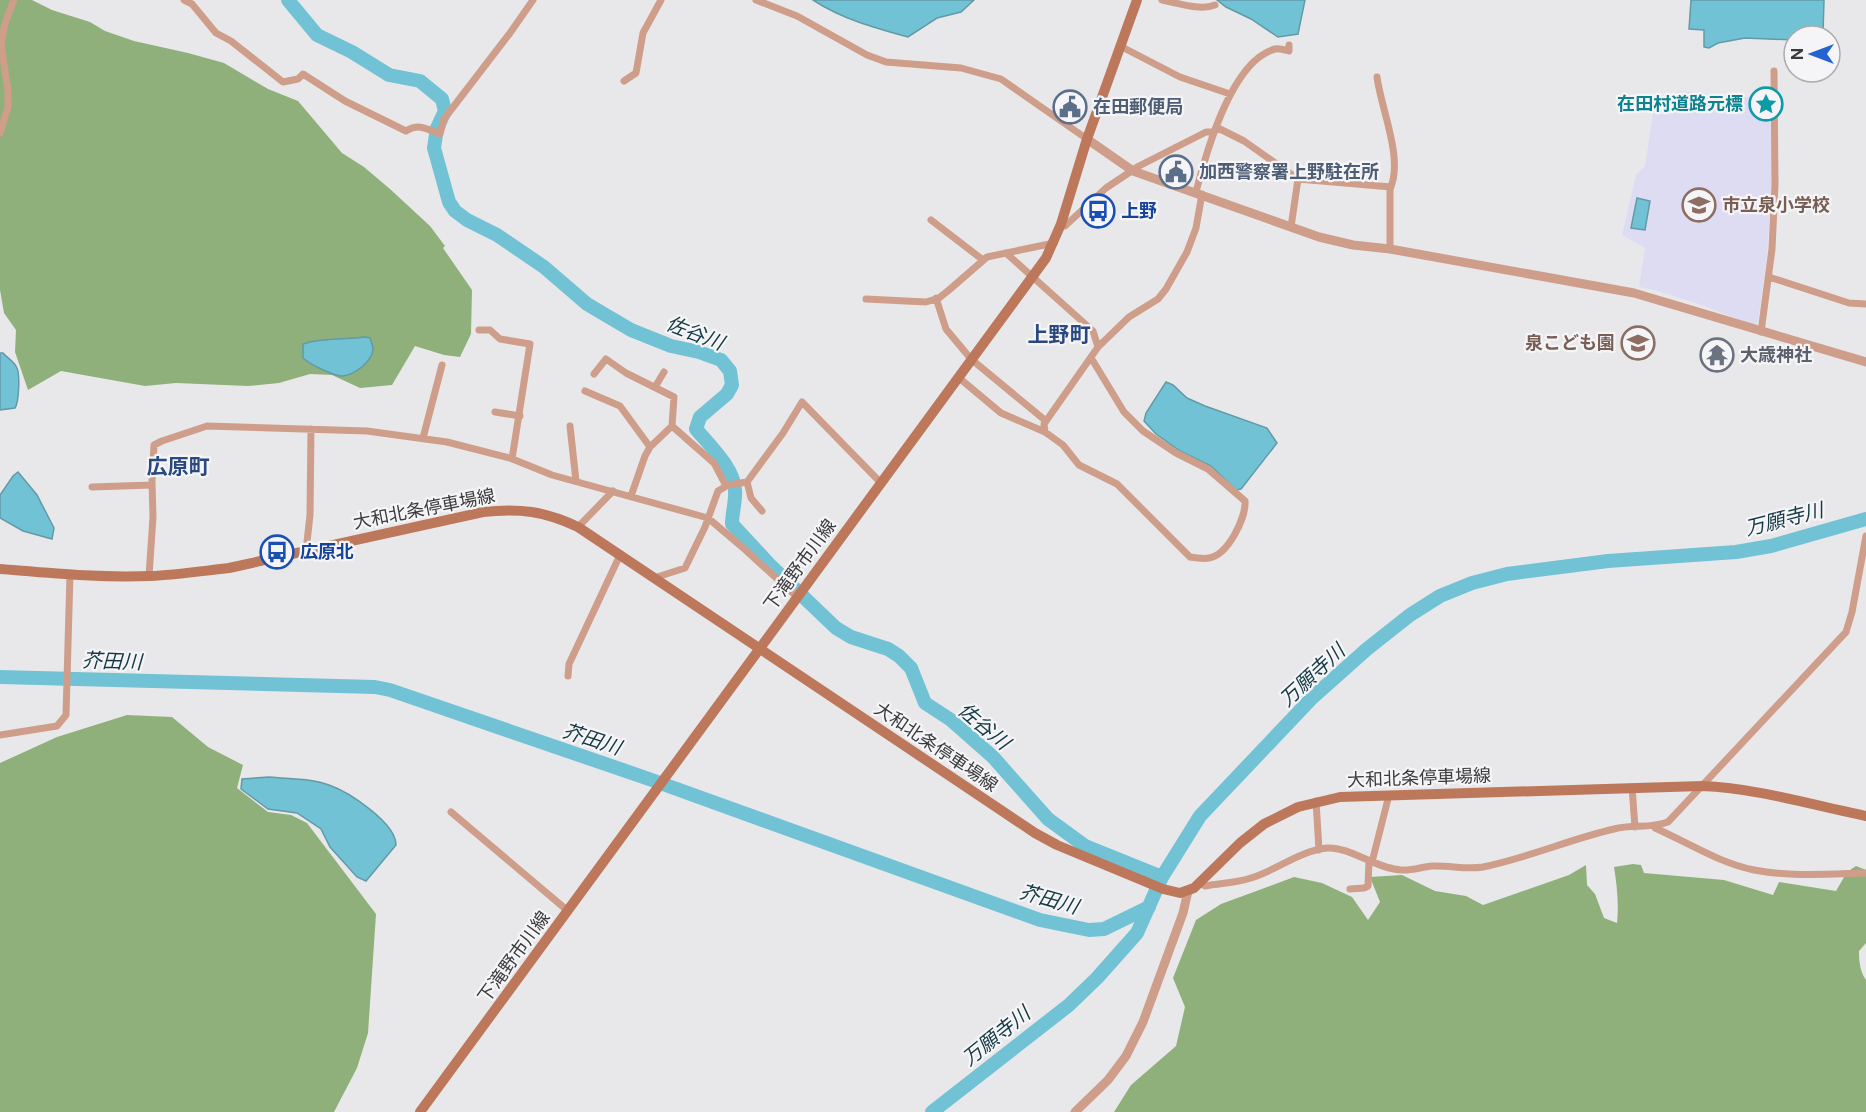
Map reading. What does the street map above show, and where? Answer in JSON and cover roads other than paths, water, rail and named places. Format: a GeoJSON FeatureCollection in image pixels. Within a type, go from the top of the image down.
{"type":"FeatureCollection","features":[{"type":"Feature","properties":{"kind":"main road","name":"下滝野市川線"},"geometry":{"type":"LineString","coordinates":[[420,1112],[1046,258],[1061,224],[1087,139],[1137,0]]}},
{"type":"Feature","properties":{"kind":"main road","name":"大和北条停車場線"},"geometry":{"type":"LineString","coordinates":[[0,569],[149,576],[229,568],[483,512],[510,509],[537,512],[578,527],[1035,833],[1057,845],[1163,889],[1180,893],[1200,884],[1240,843],[1264,824],[1298,807],[1340,796],[1702,786],[1750,791],[1866,816]]}},
{"type":"Feature","properties":{"kind":"street"},"geometry":{"type":"LineString","coordinates":[[0,133],[8,107],[1,44],[5,23],[14,0]]}},
{"type":"Feature","properties":{"kind":"street"},"geometry":{"type":"LineString","coordinates":[[184,0],[194,2],[216,33],[231,41],[283,82],[298,79],[303,74],[345,101],[406,131],[421,126],[440,134],[444,119],[533,0]]}},
{"type":"Feature","properties":{"kind":"street"},"geometry":{"type":"LineString","coordinates":[[624,81],[636,73],[643,33],[661,0]]}},
{"type":"Feature","properties":{"kind":"street"},"geometry":{"type":"LineString","coordinates":[[756,0],[797,16],[867,55],[886,62],[961,68],[1001,79],[1133,171],[1319,237],[1353,245],[1390,249],[1634,293],[1866,363]]}},
{"type":"Feature","properties":{"kind":"street"},"geometry":{"type":"LineString","coordinates":[[1162,0],[1192,6],[1215,5]]}},
{"type":"Feature","properties":{"kind":"street"},"geometry":{"type":"LineString","coordinates":[[1045,432],[1044,424],[1098,347],[1129,316],[1158,299],[1166,289],[1187,252],[1196,228],[1199,193],[1209,144],[1230,94],[1246,70],[1259,58],[1276,49],[1289,51],[1289,45]]}},
{"type":"Feature","properties":{"kind":"street"},"geometry":{"type":"LineString","coordinates":[[1120,46],[1180,77],[1230,94]]}},
{"type":"Feature","properties":{"kind":"street"},"geometry":{"type":"LineString","coordinates":[[1761,332],[1772,249],[1775,184],[1774,71]]}},
{"type":"Feature","properties":{"kind":"street"},"geometry":{"type":"LineString","coordinates":[[1377,77],[1392,139],[1390,249]]}},
{"type":"Feature","properties":{"kind":"street"},"geometry":{"type":"LineString","coordinates":[[1061,224],[1065,226],[1106,188],[1133,171],[1206,132],[1215,130],[1244,141],[1298,179],[1391,187]]}},
{"type":"Feature","properties":{"kind":"street"},"geometry":{"type":"LineString","coordinates":[[1291,227],[1298,179]]}},
{"type":"Feature","properties":{"kind":"street"},"geometry":{"type":"LineString","coordinates":[[931,220],[983,260]]}},
{"type":"Feature","properties":{"kind":"street"},"geometry":{"type":"LineString","coordinates":[[866,299],[926,302],[936,298],[963,279],[987,257],[1053,243]]}},
{"type":"Feature","properties":{"kind":"street"},"geometry":{"type":"LineString","coordinates":[[1006,253],[1093,331],[1098,347]]}},
{"type":"Feature","properties":{"kind":"street"},"geometry":{"type":"LineString","coordinates":[[1769,277],[1849,303],[1866,304]]}},
{"type":"Feature","properties":{"kind":"street"},"geometry":{"type":"LineString","coordinates":[[936,298],[946,329],[971,359],[1046,421]]}},
{"type":"Feature","properties":{"kind":"street"},"geometry":{"type":"LineString","coordinates":[[479,330],[490,330],[500,339],[530,344],[512,459]]}},
{"type":"Feature","properties":{"kind":"street"},"geometry":{"type":"LineString","coordinates":[[594,374],[606,359],[626,373],[674,398],[672,426],[650,447],[631,496]]}},
{"type":"Feature","properties":{"kind":"street"},"geometry":{"type":"LineString","coordinates":[[958,377],[1001,413],[1045,432],[1063,444],[1079,465],[1116,484],[1190,557],[1210,558],[1222,552],[1236,532],[1246,509],[1245,501],[1208,469],[1176,453],[1143,430],[1124,412],[1090,359]]}},
{"type":"Feature","properties":{"kind":"street"},"geometry":{"type":"LineString","coordinates":[[423,438],[442,365]]}},
{"type":"Feature","properties":{"kind":"street"},"geometry":{"type":"LineString","coordinates":[[655,387],[664,372]]}},
{"type":"Feature","properties":{"kind":"street"},"geometry":{"type":"LineString","coordinates":[[585,392],[620,406],[650,447]]}},
{"type":"Feature","properties":{"kind":"street"},"geometry":{"type":"LineString","coordinates":[[654,578],[685,568],[718,491],[726,486],[747,482],[783,433],[802,402],[881,483]]}},
{"type":"Feature","properties":{"kind":"street"},"geometry":{"type":"LineString","coordinates":[[495,412],[520,416]]}},
{"type":"Feature","properties":{"kind":"street"},"geometry":{"type":"LineString","coordinates":[[149,576],[154,446],[162,441],[207,426],[367,431],[447,442],[512,459],[552,475],[708,518],[800,594]]}},
{"type":"Feature","properties":{"kind":"street"},"geometry":{"type":"LineString","coordinates":[[570,426],[576,481]]}},
{"type":"Feature","properties":{"kind":"street"},"geometry":{"type":"LineString","coordinates":[[672,426],[714,463],[726,486]]}},
{"type":"Feature","properties":{"kind":"street"},"geometry":{"type":"LineString","coordinates":[[306,551],[310,515],[310,429]]}},
{"type":"Feature","properties":{"kind":"street"},"geometry":{"type":"LineString","coordinates":[[747,482],[751,498],[762,511]]}},
{"type":"Feature","properties":{"kind":"street"},"geometry":{"type":"LineString","coordinates":[[92,487],[152,485]]}},
{"type":"Feature","properties":{"kind":"street"},"geometry":{"type":"LineString","coordinates":[[578,527],[613,491]]}},
{"type":"Feature","properties":{"kind":"street"},"geometry":{"type":"LineString","coordinates":[[1200,884],[1205,886],[1249,879],[1282,863],[1328,848],[1340,849],[1397,870],[1413,871],[1432,866],[1480,868],[1615,828],[1655,826],[1668,822],[1846,632],[1866,536]]}},
{"type":"Feature","properties":{"kind":"street"},"geometry":{"type":"LineString","coordinates":[[568,676],[569,664],[620,555]]}},
{"type":"Feature","properties":{"kind":"street"},"geometry":{"type":"LineString","coordinates":[[0,735],[57,726],[66,716],[70,574]]}},
{"type":"Feature","properties":{"kind":"street"},"geometry":{"type":"LineString","coordinates":[[1632,787],[1635,827]]}},
{"type":"Feature","properties":{"kind":"street"},"geometry":{"type":"LineString","coordinates":[[1350,889],[1368,886],[1371,861],[1389,794]]}},
{"type":"Feature","properties":{"kind":"street"},"geometry":{"type":"LineString","coordinates":[[1316,801],[1318,850]]}},
{"type":"Feature","properties":{"kind":"street"},"geometry":{"type":"LineString","coordinates":[[451,812],[568,910]]}},
{"type":"Feature","properties":{"kind":"street"},"geometry":{"type":"LineString","coordinates":[[1655,826],[1689,845],[1752,870],[1785,874],[1866,873]]}},
{"type":"Feature","properties":{"kind":"street"},"geometry":{"type":"LineString","coordinates":[[1075,1112],[1108,1080],[1126,1056],[1143,1022],[1183,913],[1188,891]]}},
{"type":"Feature","properties":{"kind":"water"},"geometry":{"type":"Polygon","coordinates":[[[813,0],[974,0],[961,12],[937,18],[908,37],[847,18],[813,0]]]}},
{"type":"Feature","properties":{"kind":"water"},"geometry":{"type":"Polygon","coordinates":[[[1217,0],[1305,0],[1298,34],[1278,37],[1217,0]]]}},
{"type":"Feature","properties":{"kind":"water"},"geometry":{"type":"Polygon","coordinates":[[[1691,0],[1824,0],[1823,24],[1782,24],[1782,40],[1745,38],[1718,43],[1709,48],[1704,47],[1704,30],[1689,29],[1691,0]]]}},
{"type":"Feature","properties":{"kind":"water"},"geometry":{"type":"Polygon","coordinates":[[[1637,198],[1650,201],[1645,230],[1631,228],[1637,198]]]}},
{"type":"Feature","properties":{"kind":"water"},"geometry":{"type":"Polygon","coordinates":[[[370,338],[373,348],[370,358],[347,375],[328,372],[303,358],[303,344],[318,340],[370,338]]]}},
{"type":"Feature","properties":{"kind":"water"},"geometry":{"type":"Polygon","coordinates":[[[0,353],[3,353],[17,368],[19,388],[15,408],[0,410],[0,353]]]}},
{"type":"Feature","properties":{"kind":"water"},"geometry":{"type":"Polygon","coordinates":[[[1166,382],[1173,385],[1187,398],[1267,428],[1277,443],[1241,489],[1236,490],[1211,466],[1180,451],[1156,434],[1144,421],[1146,413],[1166,382]]]}},
{"type":"Feature","properties":{"kind":"water"},"geometry":{"type":"Polygon","coordinates":[[[18,472],[37,495],[54,528],[52,539],[23,531],[0,518],[0,495],[18,472]]]}},
{"type":"Feature","properties":{"kind":"water"},"geometry":{"type":"Polygon","coordinates":[[[269,777],[314,781],[338,789],[359,801],[380,818],[394,836],[396,845],[366,881],[357,877],[330,847],[321,829],[297,813],[268,809],[241,789],[242,779],[269,777]]]}},
{"type":"Feature","properties":{"kind":"waterway","name":"佐谷川"},"geometry":{"type":"LineString","coordinates":[[288,0],[317,35],[352,52],[389,75],[420,81],[442,99],[445,111],[437,128],[434,148],[449,202],[455,211],[467,220],[497,235],[544,267],[587,304],[631,330],[671,346],[721,360],[730,371],[732,385],[727,394],[700,417],[696,429],[726,466],[734,482],[732,524],[769,564],[836,628],[851,637],[888,649],[899,656],[911,668],[925,703],[951,720],[993,757],[1048,819],[1085,846],[1162,877]]}},
{"type":"Feature","properties":{"kind":"waterway","name":"万願寺川"},"geometry":{"type":"LineString","coordinates":[[932,1112],[1069,1005],[1097,978],[1137,933],[1162,877],[1200,816],[1312,698],[1367,649],[1410,615],[1440,596],[1472,583],[1507,574],[1608,561],[1736,552],[1771,546],[1866,519]]}},
{"type":"Feature","properties":{"kind":"waterway","name":"芥田川"},"geometry":{"type":"LineString","coordinates":[[0,677],[375,687],[390,690],[649,779],[1040,920],[1089,930],[1104,929],[1149,907]]}},
{"type":"Feature","properties":{"kind":"place","name":"在田村道路元標"},"geometry":{"type":"Point","coordinates":[1766,104]}},
{"type":"Feature","properties":{"kind":"place","name":"在田郵便局"},"geometry":{"type":"Point","coordinates":[1070,107]}},
{"type":"Feature","properties":{"kind":"place","name":"加西警察署上野駐在所"},"geometry":{"type":"Point","coordinates":[1176,172]}},
{"type":"Feature","properties":{"kind":"place","name":"市立泉小学校"},"geometry":{"type":"Point","coordinates":[1699,205]}},
{"type":"Feature","properties":{"kind":"place","name":"上野"},"geometry":{"type":"Point","coordinates":[1098,211]}},
{"type":"Feature","properties":{"kind":"place","name":"泉こども園"},"geometry":{"type":"Point","coordinates":[1638,343]}},
{"type":"Feature","properties":{"kind":"place","name":"大歳神社"},"geometry":{"type":"Point","coordinates":[1717,355]}},
{"type":"Feature","properties":{"kind":"place","name":"広原北"},"geometry":{"type":"Point","coordinates":[277,552]}},
{"type":"Feature","properties":{"kind":"district","name":"上野町"},"geometry":{"type":"Point","coordinates":[1059,335]}},
{"type":"Feature","properties":{"kind":"district","name":"広原町"},"geometry":{"type":"Point","coordinates":[178,467]}}]}
